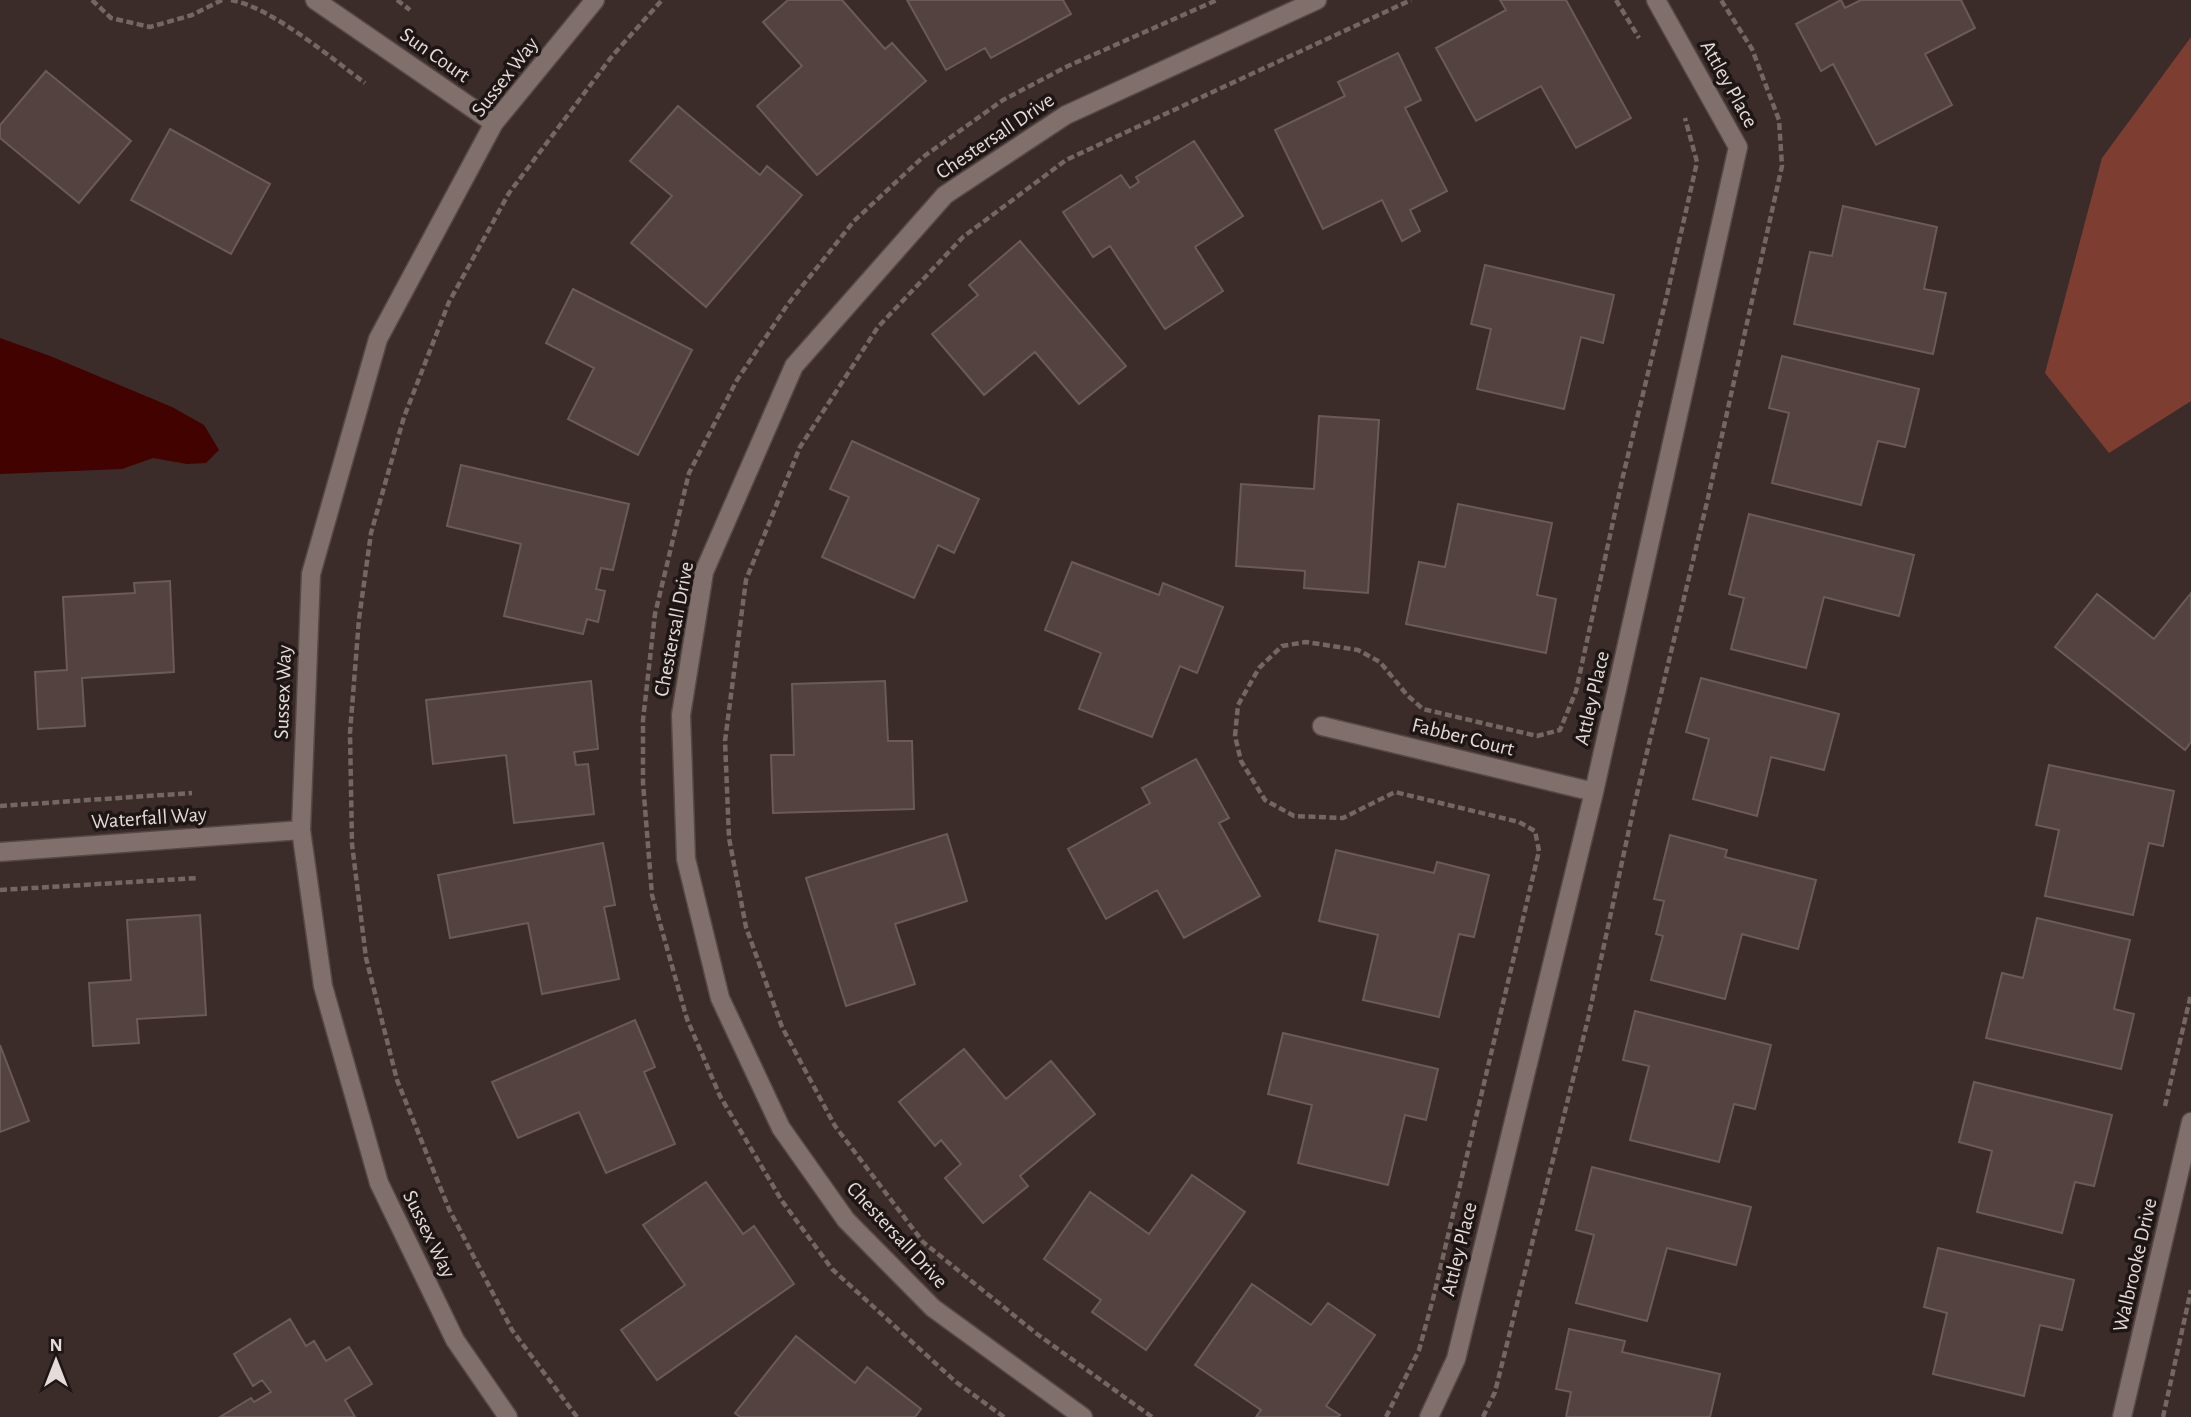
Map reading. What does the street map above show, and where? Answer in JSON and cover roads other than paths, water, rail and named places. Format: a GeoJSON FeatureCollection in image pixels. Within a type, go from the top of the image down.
{"type":"FeatureCollection","features":[{"type":"Feature","properties":{"kind":"street","name":"Sun Court"},"geometry":{"type":"LineString","coordinates":[[315,0],[494,123]]}},
{"type":"Feature","properties":{"kind":"street","name":"Sussex Way"},"geometry":{"type":"LineString","coordinates":[[508,1417],[455,1340],[379,1183],[323,986],[301,830],[311,574],[378,339],[494,123],[596,0]]}},
{"type":"Feature","properties":{"kind":"street","name":"Chestersall Drive"},"geometry":{"type":"LineString","coordinates":[[1083,1417],[933,1308],[846,1220],[781,1128],[720,998],[686,859],[681,715],[704,572],[794,366],[945,195],[1066,115],[1317,0]]}},
{"type":"Feature","properties":{"kind":"street","name":"Attley Place"},"geometry":{"type":"LineString","coordinates":[[1429,1417],[1456,1359],[1594,792],[1738,147],[1656,0]]}},
{"type":"Feature","properties":{"kind":"street","name":"Fabber Court"},"geometry":{"type":"LineString","coordinates":[[1322,726],[1594,792]]}},
{"type":"Feature","properties":{"kind":"street","name":"Waterfall Way"},"geometry":{"type":"LineString","coordinates":[[0,852],[301,830]]}},
{"type":"Feature","properties":{"kind":"street","name":"Walbrooke Drive"},"geometry":{"type":"LineString","coordinates":[[2122,1417],[2191,1122]]}}]}
